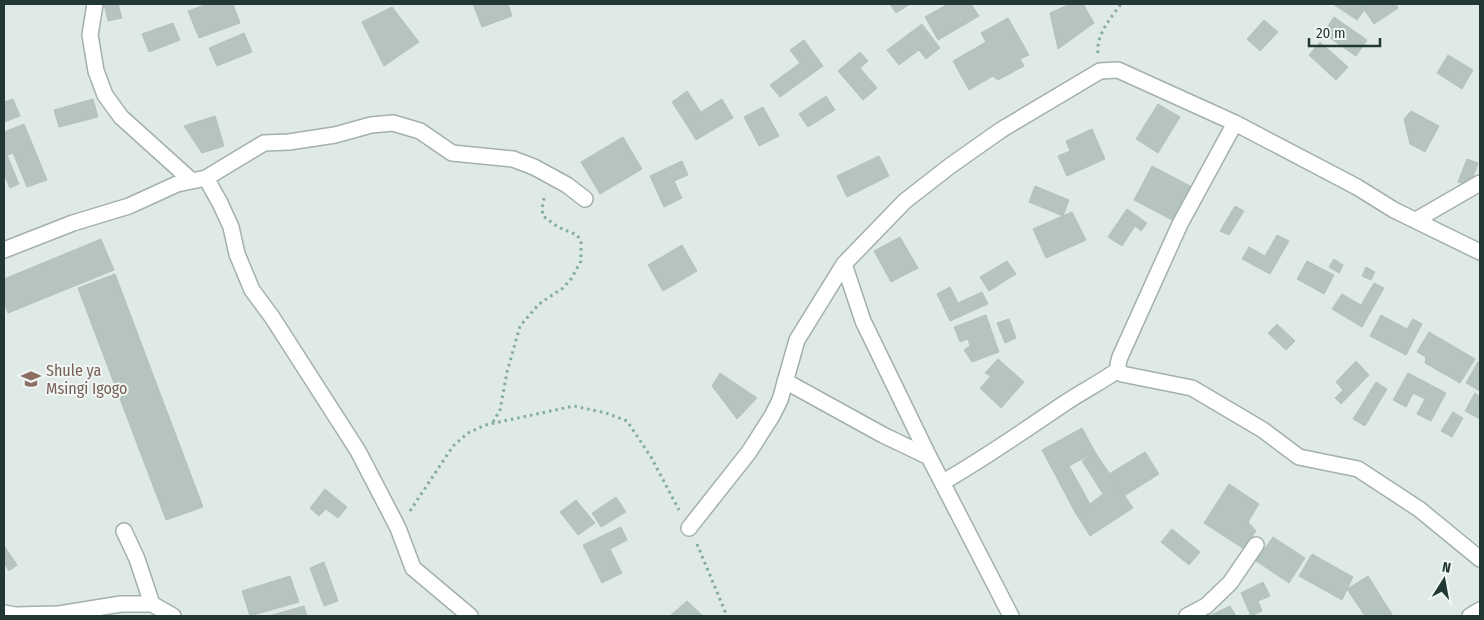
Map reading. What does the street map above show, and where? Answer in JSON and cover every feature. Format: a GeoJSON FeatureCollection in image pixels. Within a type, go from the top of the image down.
{"type":"FeatureCollection","features":[{"type":"Feature","properties":{"kind":"street"},"geometry":{"type":"LineString","coordinates":[[95,4],[90,35],[96,71],[105,95],[121,117],[199,179],[220,202],[231,228],[237,254],[252,290],[272,317],[358,451],[398,528],[413,568],[470,616]]}},
{"type":"Feature","properties":{"kind":"street"},"geometry":{"type":"LineString","coordinates":[[689,528],[749,452],[772,416],[780,400],[797,340],[844,264],[905,201],[950,166],[1001,130],[1100,71],[1118,70],[1235,123],[1357,187],[1394,210],[1480,252]]}},
{"type":"Feature","properties":{"kind":"street"},"geometry":{"type":"LineString","coordinates":[[4,250],[73,223],[129,206],[177,184],[199,179],[264,143],[289,142],[335,135],[371,125],[393,123],[420,131],[452,153],[513,159],[534,167],[567,184],[584,199]]}},
{"type":"Feature","properties":{"kind":"street"},"geometry":{"type":"LineString","coordinates":[[1235,123],[1180,224],[1120,357],[1117,365],[1118,370],[1122,374],[1192,388],[1263,430],[1299,457],[1358,469],[1419,509],[1480,559]]}},
{"type":"Feature","properties":{"kind":"street"},"geometry":{"type":"LineString","coordinates":[[1416,220],[1480,183]]}},
{"type":"Feature","properties":{"kind":"street"},"geometry":{"type":"LineString","coordinates":[[844,264],[863,321],[929,457],[1011,616]]}},
{"type":"Feature","properties":{"kind":"street"},"geometry":{"type":"LineString","coordinates":[[942,482],[968,468],[1118,370]]}},
{"type":"Feature","properties":{"kind":"street"},"geometry":{"type":"LineString","coordinates":[[785,381],[883,436],[929,457]]}},
{"type":"Feature","properties":{"kind":"street"},"geometry":{"type":"LineString","coordinates":[[124,531],[137,559],[152,604]]}},
{"type":"Feature","properties":{"kind":"street"},"geometry":{"type":"LineString","coordinates":[[1187,616],[1206,606],[1230,583],[1256,545]]}},
{"type":"Feature","properties":{"kind":"street"},"geometry":{"type":"LineString","coordinates":[[10,615],[59,614],[121,604],[152,604],[173,616]]}},
{"type":"Feature","properties":{"kind":"street"},"geometry":{"type":"LineString","coordinates":[[1470,616],[1480,610]]}},
{"type":"Feature","properties":{"kind":"path"},"geometry":{"type":"LineString","coordinates":[[1100,71],[1097,46],[1101,34],[1121,4]]}},
{"type":"Feature","properties":{"kind":"path"},"geometry":{"type":"LineString","coordinates":[[493,423],[500,410],[507,372],[520,326],[539,304],[563,288],[571,279],[581,260],[581,241],[577,235],[558,227],[543,216],[542,208],[550,176]]}},
{"type":"Feature","properties":{"kind":"path"},"geometry":{"type":"LineString","coordinates":[[398,528],[453,446],[468,433],[485,425],[574,406],[606,413],[626,420],[651,457],[699,548],[727,616]]}},
{"type":"Feature","properties":{"kind":"building"},"geometry":{"type":"Polygon","coordinates":[[[104,4],[118,4],[122,18],[108,21],[104,4]]]}},
{"type":"Feature","properties":{"kind":"building"},"geometry":{"type":"Polygon","coordinates":[[[207,4],[233,4],[240,23],[199,38],[188,11],[207,4]]]}},
{"type":"Feature","properties":{"kind":"building"},"geometry":{"type":"Polygon","coordinates":[[[473,4],[508,4],[512,16],[482,27],[473,4]]]}},
{"type":"Feature","properties":{"kind":"building"},"geometry":{"type":"Polygon","coordinates":[[[890,4],[910,4],[896,13],[890,4]]]}},
{"type":"Feature","properties":{"kind":"building"},"geometry":{"type":"Polygon","coordinates":[[[948,4],[971,4],[979,16],[938,40],[925,17],[948,4]]]}},
{"type":"Feature","properties":{"kind":"building"},"geometry":{"type":"Polygon","coordinates":[[[1067,4],[1083,4],[1094,23],[1058,49],[1050,13],[1067,4]]]}},
{"type":"Feature","properties":{"kind":"building"},"geometry":{"type":"Polygon","coordinates":[[[1333,4],[1360,4],[1366,8],[1357,20],[1333,4]]]}},
{"type":"Feature","properties":{"kind":"building"},"geometry":{"type":"Polygon","coordinates":[[[1360,4],[1396,4],[1398,8],[1374,24],[1360,4]]]}},
{"type":"Feature","properties":{"kind":"building"},"geometry":{"type":"Polygon","coordinates":[[[392,7],[419,42],[384,66],[362,22],[392,7]]]}},
{"type":"Feature","properties":{"kind":"building"},"geometry":{"type":"Polygon","coordinates":[[[1334,17],[1367,40],[1356,56],[1323,33],[1334,17]]]}},
{"type":"Feature","properties":{"kind":"building"},"geometry":{"type":"Polygon","coordinates":[[[1008,18],[1029,55],[1020,59],[1024,66],[998,80],[993,76],[969,90],[953,61],[986,42],[981,33],[1008,18]]]}},
{"type":"Feature","properties":{"kind":"building"},"geometry":{"type":"Polygon","coordinates":[[[1264,20],[1278,32],[1260,51],[1247,39],[1264,20]]]}},
{"type":"Feature","properties":{"kind":"building"},"geometry":{"type":"Polygon","coordinates":[[[173,23],[180,40],[149,52],[142,34],[173,23]]]}},
{"type":"Feature","properties":{"kind":"building"},"geometry":{"type":"Polygon","coordinates":[[[922,24],[940,48],[926,59],[919,50],[899,65],[887,50],[922,24]]]}},
{"type":"Feature","properties":{"kind":"building"},"geometry":{"type":"Polygon","coordinates":[[[244,33],[252,52],[217,66],[209,48],[244,33]]]}},
{"type":"Feature","properties":{"kind":"building"},"geometry":{"type":"Polygon","coordinates":[[[804,40],[823,66],[780,97],[770,85],[800,63],[790,50],[804,40]]]}},
{"type":"Feature","properties":{"kind":"building"},"geometry":{"type":"Polygon","coordinates":[[[1320,42],[1348,67],[1336,80],[1309,55],[1320,42]]]}},
{"type":"Feature","properties":{"kind":"building"},"geometry":{"type":"Polygon","coordinates":[[[860,52],[868,61],[860,68],[877,88],[863,100],[838,71],[860,52]]]}},
{"type":"Feature","properties":{"kind":"building"},"geometry":{"type":"Polygon","coordinates":[[[1448,55],[1473,70],[1462,89],[1437,73],[1448,55]]]}},
{"type":"Feature","properties":{"kind":"building"},"geometry":{"type":"Polygon","coordinates":[[[687,91],[701,112],[685,122],[672,102],[687,91]]]}},
{"type":"Feature","properties":{"kind":"building"},"geometry":{"type":"Polygon","coordinates":[[[826,96],[835,110],[808,127],[799,114],[826,96]]]}},
{"type":"Feature","properties":{"kind":"building"},"geometry":{"type":"Polygon","coordinates":[[[13,99],[20,116],[4,122],[4,102],[13,99]]]}},
{"type":"Feature","properties":{"kind":"building"},"geometry":{"type":"Polygon","coordinates":[[[93,99],[98,117],[59,127],[54,110],[93,99]]]}},
{"type":"Feature","properties":{"kind":"building"},"geometry":{"type":"Polygon","coordinates":[[[722,99],[733,118],[696,140],[685,122],[722,99]]]}},
{"type":"Feature","properties":{"kind":"building"},"geometry":{"type":"Polygon","coordinates":[[[1158,104],[1180,117],[1158,153],[1136,139],[1158,104]]]}},
{"type":"Feature","properties":{"kind":"building"},"geometry":{"type":"Polygon","coordinates":[[[763,107],[779,136],[759,146],[744,117],[763,107]]]}},
{"type":"Feature","properties":{"kind":"building"},"geometry":{"type":"Polygon","coordinates":[[[1411,111],[1439,126],[1425,152],[1410,144],[1404,119],[1411,111]]]}},
{"type":"Feature","properties":{"kind":"building"},"geometry":{"type":"Polygon","coordinates":[[[215,116],[224,146],[202,153],[184,126],[215,116]]]}},
{"type":"Feature","properties":{"kind":"building"},"geometry":{"type":"Polygon","coordinates":[[[24,124],[47,180],[27,187],[13,153],[7,155],[19,184],[10,188],[4,174],[4,132],[24,124]]]}},
{"type":"Feature","properties":{"kind":"building"},"geometry":{"type":"Polygon","coordinates":[[[1092,129],[1105,159],[1067,176],[1058,156],[1070,151],[1066,141],[1092,129]]]}},
{"type":"Feature","properties":{"kind":"building"},"geometry":{"type":"Polygon","coordinates":[[[623,137],[642,169],[600,194],[581,162],[623,137]]]}},
{"type":"Feature","properties":{"kind":"building"},"geometry":{"type":"Polygon","coordinates":[[[879,156],[889,176],[847,197],[837,176],[879,156]]]}},
{"type":"Feature","properties":{"kind":"building"},"geometry":{"type":"Polygon","coordinates":[[[1467,159],[1478,163],[1470,186],[1458,182],[1467,159]]]}},
{"type":"Feature","properties":{"kind":"building"},"geometry":{"type":"Polygon","coordinates":[[[682,161],[688,175],[674,181],[682,198],[664,207],[650,176],[682,161]]]}},
{"type":"Feature","properties":{"kind":"building"},"geometry":{"type":"Polygon","coordinates":[[[1152,166],[1192,187],[1174,221],[1134,200],[1152,166]]]}},
{"type":"Feature","properties":{"kind":"building"},"geometry":{"type":"Polygon","coordinates":[[[1035,186],[1069,200],[1063,216],[1029,202],[1035,186]]]}},
{"type":"Feature","properties":{"kind":"building"},"geometry":{"type":"Polygon","coordinates":[[[1235,206],[1244,211],[1229,235],[1220,231],[1235,206]]]}},
{"type":"Feature","properties":{"kind":"building"},"geometry":{"type":"Polygon","coordinates":[[[1127,209],[1147,223],[1141,231],[1135,226],[1122,246],[1108,237],[1127,209]]]}},
{"type":"Feature","properties":{"kind":"building"},"geometry":{"type":"Polygon","coordinates":[[[1072,212],[1086,240],[1046,258],[1033,229],[1072,212]]]}},
{"type":"Feature","properties":{"kind":"building"},"geometry":{"type":"Polygon","coordinates":[[[1277,235],[1289,241],[1270,274],[1242,259],[1249,247],[1265,256],[1277,235]]]}},
{"type":"Feature","properties":{"kind":"building"},"geometry":{"type":"Polygon","coordinates":[[[900,237],[918,268],[891,282],[874,251],[900,237]]]}},
{"type":"Feature","properties":{"kind":"building"},"geometry":{"type":"Polygon","coordinates":[[[101,239],[114,270],[8,313],[4,302],[4,279],[101,239]]]}},
{"type":"Feature","properties":{"kind":"building"},"geometry":{"type":"Polygon","coordinates":[[[682,245],[697,271],[663,291],[648,265],[682,245]]]}},
{"type":"Feature","properties":{"kind":"building"},"geometry":{"type":"Polygon","coordinates":[[[1334,259],[1343,265],[1339,273],[1329,267],[1334,259]]]}},
{"type":"Feature","properties":{"kind":"building"},"geometry":{"type":"Polygon","coordinates":[[[1007,261],[1016,274],[989,291],[980,277],[1007,261]]]}},
{"type":"Feature","properties":{"kind":"building"},"geometry":{"type":"Polygon","coordinates":[[[1307,261],[1334,275],[1324,294],[1297,279],[1307,261]]]}},
{"type":"Feature","properties":{"kind":"building"},"geometry":{"type":"Polygon","coordinates":[[[1366,267],[1375,272],[1371,280],[1362,276],[1366,267]]]}},
{"type":"Feature","properties":{"kind":"building"},"geometry":{"type":"Polygon","coordinates":[[[115,274],[203,507],[166,520],[78,288],[115,274]]]}},
{"type":"Feature","properties":{"kind":"building"},"geometry":{"type":"Polygon","coordinates":[[[1374,283],[1384,288],[1371,311],[1361,305],[1374,283]]]}},
{"type":"Feature","properties":{"kind":"building"},"geometry":{"type":"Polygon","coordinates":[[[950,287],[958,303],[982,292],[988,304],[950,321],[937,294],[950,287]]]}},
{"type":"Feature","properties":{"kind":"building"},"geometry":{"type":"Polygon","coordinates":[[[1342,294],[1371,311],[1362,327],[1332,309],[1342,294]]]}},
{"type":"Feature","properties":{"kind":"building"},"geometry":{"type":"Polygon","coordinates":[[[986,315],[999,352],[972,362],[964,350],[970,346],[968,339],[960,342],[954,327],[986,315]]]}},
{"type":"Feature","properties":{"kind":"building"},"geometry":{"type":"Polygon","coordinates":[[[1381,315],[1407,329],[1413,319],[1422,324],[1406,355],[1370,336],[1381,315]]]}},
{"type":"Feature","properties":{"kind":"building"},"geometry":{"type":"Polygon","coordinates":[[[1009,319],[1016,338],[1005,343],[997,323],[1009,319]]]}},
{"type":"Feature","properties":{"kind":"building"},"geometry":{"type":"Polygon","coordinates":[[[1277,324],[1295,341],[1286,350],[1268,333],[1277,324]]]}},
{"type":"Feature","properties":{"kind":"building"},"geometry":{"type":"Polygon","coordinates":[[[1429,332],[1475,359],[1460,383],[1425,363],[1426,357],[1417,352],[1429,332]]]}},
{"type":"Feature","properties":{"kind":"building"},"geometry":{"type":"Polygon","coordinates":[[[998,359],[1024,382],[1001,408],[980,388],[991,376],[985,373],[998,359]]]}},
{"type":"Feature","properties":{"kind":"building"},"geometry":{"type":"Polygon","coordinates":[[[1356,361],[1369,375],[1341,404],[1335,398],[1343,390],[1336,382],[1356,361]]]}},
{"type":"Feature","properties":{"kind":"building"},"geometry":{"type":"Polygon","coordinates":[[[1478,362],[1480,363],[1480,391],[1466,383],[1478,362]]]}},
{"type":"Feature","properties":{"kind":"building"},"geometry":{"type":"Polygon","coordinates":[[[720,373],[757,398],[737,419],[712,386],[720,373]]]}},
{"type":"Feature","properties":{"kind":"building"},"geometry":{"type":"Polygon","coordinates":[[[1408,373],[1446,393],[1431,421],[1417,414],[1425,399],[1413,393],[1406,407],[1393,400],[1408,373]]]}},
{"type":"Feature","properties":{"kind":"building"},"geometry":{"type":"Polygon","coordinates":[[[1376,382],[1387,389],[1365,426],[1353,419],[1376,382]]]}},
{"type":"Feature","properties":{"kind":"building"},"geometry":{"type":"Polygon","coordinates":[[[1475,393],[1480,397],[1480,419],[1465,411],[1475,393]]]}},
{"type":"Feature","properties":{"kind":"building"},"geometry":{"type":"Polygon","coordinates":[[[1453,412],[1463,418],[1452,437],[1441,431],[1453,412]]]}},
{"type":"Feature","properties":{"kind":"building"},"geometry":{"type":"Polygon","coordinates":[[[1082,428],[1095,452],[1069,466],[1090,504],[1075,512],[1042,450],[1082,428]]]}},
{"type":"Feature","properties":{"kind":"building"},"geometry":{"type":"Polygon","coordinates":[[[1095,452],[1133,508],[1090,536],[1075,512],[1103,494],[1082,461],[1095,452]]]}},
{"type":"Feature","properties":{"kind":"building"},"geometry":{"type":"Polygon","coordinates":[[[1145,452],[1159,474],[1124,496],[1109,474],[1145,452]]]}},
{"type":"Feature","properties":{"kind":"building"},"geometry":{"type":"Polygon","coordinates":[[[1229,484],[1259,504],[1248,522],[1256,531],[1244,549],[1204,523],[1229,484]]]}},
{"type":"Feature","properties":{"kind":"building"},"geometry":{"type":"Polygon","coordinates":[[[325,489],[347,507],[338,518],[326,509],[319,516],[310,508],[325,489]]]}},
{"type":"Feature","properties":{"kind":"building"},"geometry":{"type":"Polygon","coordinates":[[[616,497],[626,512],[601,527],[592,513],[616,497]]]}},
{"type":"Feature","properties":{"kind":"building"},"geometry":{"type":"Polygon","coordinates":[[[576,500],[595,523],[578,535],[560,512],[576,500]]]}},
{"type":"Feature","properties":{"kind":"building"},"geometry":{"type":"Polygon","coordinates":[[[621,527],[627,540],[610,549],[622,573],[602,583],[583,545],[621,527]]]}},
{"type":"Feature","properties":{"kind":"building"},"geometry":{"type":"Polygon","coordinates":[[[1172,529],[1200,552],[1189,565],[1161,542],[1172,529]]]}},
{"type":"Feature","properties":{"kind":"building"},"geometry":{"type":"Polygon","coordinates":[[[1273,537],[1305,558],[1289,583],[1256,561],[1273,537]]]}},
{"type":"Feature","properties":{"kind":"building"},"geometry":{"type":"Polygon","coordinates":[[[5,547],[17,565],[9,571],[4,563],[5,547]]]}},
{"type":"Feature","properties":{"kind":"building"},"geometry":{"type":"Polygon","coordinates":[[[1312,554],[1353,577],[1342,600],[1299,576],[1312,554]]]}},
{"type":"Feature","properties":{"kind":"building"},"geometry":{"type":"Polygon","coordinates":[[[324,562],[338,601],[324,606],[310,568],[324,562]]]}},
{"type":"Feature","properties":{"kind":"building"},"geometry":{"type":"Polygon","coordinates":[[[290,576],[299,602],[250,616],[242,591],[290,576]]]}},
{"type":"Feature","properties":{"kind":"building"},"geometry":{"type":"Polygon","coordinates":[[[1368,576],[1393,616],[1365,616],[1347,589],[1368,576]]]}},
{"type":"Feature","properties":{"kind":"building"},"geometry":{"type":"Polygon","coordinates":[[[1263,582],[1270,596],[1258,601],[1262,611],[1251,616],[1241,593],[1263,582]]]}},
{"type":"Feature","properties":{"kind":"building"},"geometry":{"type":"Polygon","coordinates":[[[687,601],[703,616],[670,616],[687,601]]]}},
{"type":"Feature","properties":{"kind":"building"},"geometry":{"type":"Polygon","coordinates":[[[304,606],[307,616],[269,616],[304,606]]]}},
{"type":"Feature","properties":{"kind":"building"},"geometry":{"type":"Polygon","coordinates":[[[1230,606],[1236,616],[1209,616],[1230,606]]]}},
{"type":"Feature","properties":{"kind":"place","name":"Shule ya Msingi Igogo"},"geometry":{"type":"Point","coordinates":[31,379]}}]}
